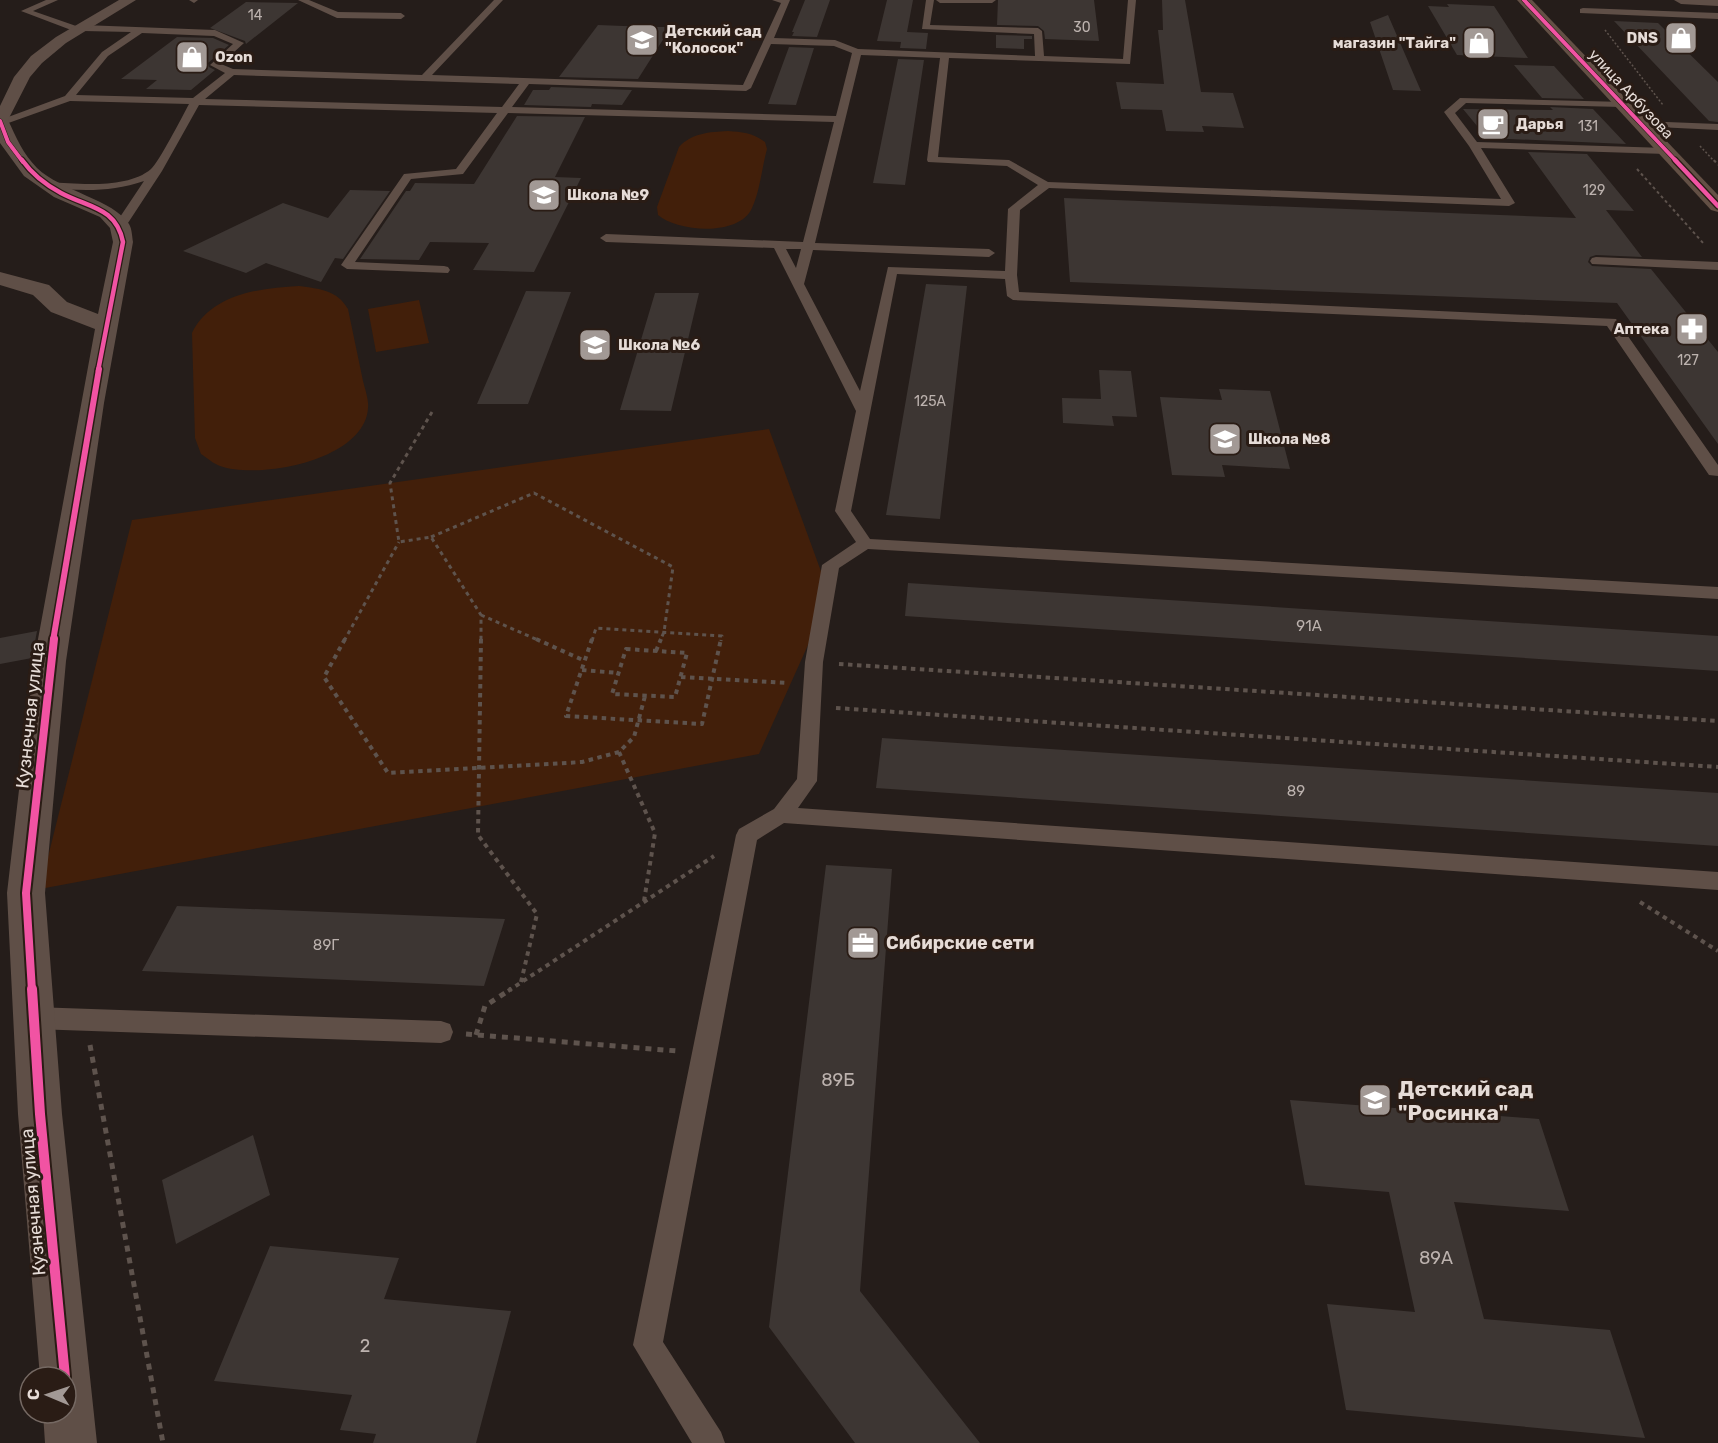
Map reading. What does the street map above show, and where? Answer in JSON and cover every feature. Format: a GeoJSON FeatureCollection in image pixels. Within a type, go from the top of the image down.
{"type":"FeatureCollection","features":[{"type":"Feature","properties":{"kind":"street"},"geometry":{"type":"LineString","coordinates":[[120,226],[107,213],[96,196],[50,185],[31,172],[8,142],[4,112],[15,89],[41,56],[129,0]]}},
{"type":"Feature","properties":{"kind":"street","name":"улица Арбузова"},"geometry":{"type":"LineString","coordinates":[[1524,0],[1718,206]]}},
{"type":"Feature","properties":{"kind":"street"},"geometry":{"type":"LineString","coordinates":[[1681,0],[1718,2]]}},
{"type":"Feature","properties":{"kind":"street","name":"Кузнечная улица"},"geometry":{"type":"LineString","coordinates":[[64,1365],[40,1114],[26,893],[50,661],[106,325],[123,242],[120,226]]}},
{"type":"Feature","properties":{"kind":"street"},"geometry":{"type":"LineString","coordinates":[[0,278],[41,290],[59,307],[106,325]]}},
{"type":"Feature","properties":{"kind":"street"},"geometry":{"type":"LineString","coordinates":[[69,1425],[71,1443]]}},
{"type":"Feature","properties":{"kind":"lane"},"geometry":{"type":"LineString","coordinates":[[54,0],[25,11],[81,29],[215,33],[238,43],[215,65],[232,72],[746,88],[786,0],[776,0]]}},
{"type":"Feature","properties":{"kind":"lane"},"geometry":{"type":"LineString","coordinates":[[302,0],[337,15],[401,16]]}},
{"type":"Feature","properties":{"kind":"lane"},"geometry":{"type":"LineString","coordinates":[[424,78],[499,0]]}},
{"type":"Feature","properties":{"kind":"lane"},"geometry":{"type":"LineString","coordinates":[[930,0],[925,27],[1038,31],[1040,58]]}},
{"type":"Feature","properties":{"kind":"lane"},"geometry":{"type":"LineString","coordinates":[[940,0],[992,0]]}},
{"type":"Feature","properties":{"kind":"lane"},"geometry":{"type":"LineString","coordinates":[[768,41],[834,43],[857,52],[1127,62],[1132,0]]}},
{"type":"Feature","properties":{"kind":"lane"},"geometry":{"type":"LineString","coordinates":[[1583,10],[1718,16]]}},
{"type":"Feature","properties":{"kind":"lane"},"geometry":{"type":"LineString","coordinates":[[186,32],[196,25]]}},
{"type":"Feature","properties":{"kind":"lane"},"geometry":{"type":"LineString","coordinates":[[69,98],[105,54],[140,30]]}},
{"type":"Feature","properties":{"kind":"lane"},"geometry":{"type":"LineString","coordinates":[[798,284],[857,52]]}},
{"type":"Feature","properties":{"kind":"lane"},"geometry":{"type":"LineString","coordinates":[[945,55],[932,160],[1009,163],[1046,185],[1509,203],[1474,145],[1449,111],[1464,100],[1621,104]]}},
{"type":"Feature","properties":{"kind":"lane"},"geometry":{"type":"LineString","coordinates":[[120,226],[156,171],[195,102],[232,72]]}},
{"type":"Feature","properties":{"kind":"lane"},"geometry":{"type":"LineString","coordinates":[[444,270],[347,265],[408,176],[459,172],[526,81]]}},
{"type":"Feature","properties":{"kind":"lane"},"geometry":{"type":"LineString","coordinates":[[4,112],[69,98],[840,119]]}},
{"type":"Feature","properties":{"kind":"lane"},"geometry":{"type":"LineString","coordinates":[[1641,124],[1718,127]]}},
{"type":"Feature","properties":{"kind":"lane"},"geometry":{"type":"LineString","coordinates":[[1474,145],[1666,151]]}},
{"type":"Feature","properties":{"kind":"lane"},"geometry":{"type":"LineString","coordinates":[[96,196],[142,179],[156,171]]}},
{"type":"Feature","properties":{"kind":"lane"},"geometry":{"type":"LineString","coordinates":[[1046,185],[1014,208],[1011,275],[1013,296],[1611,322],[1717,474]]}},
{"type":"Feature","properties":{"kind":"lane"},"geometry":{"type":"LineString","coordinates":[[606,238],[989,253]]}},
{"type":"Feature","properties":{"kind":"lane"},"geometry":{"type":"LineString","coordinates":[[946,272],[1013,242]]}},
{"type":"Feature","properties":{"kind":"lane"},"geometry":{"type":"LineString","coordinates":[[778,245],[863,411]]}},
{"type":"Feature","properties":{"kind":"lane"},"geometry":{"type":"LineString","coordinates":[[1596,261],[1718,266]]}},
{"type":"Feature","properties":{"kind":"lane"},"geometry":{"type":"LineString","coordinates":[[865,544],[843,511],[892,270],[1011,275]]}},
{"type":"Feature","properties":{"kind":"lane"},"geometry":{"type":"LineString","coordinates":[[710,1443],[648,1345],[747,835],[781,814],[807,781],[814,662],[831,565],[865,544],[1718,593]]}},
{"type":"Feature","properties":{"kind":"lane"},"geometry":{"type":"LineString","coordinates":[[781,814],[1718,881]]}},
{"type":"Feature","properties":{"kind":"lane"},"geometry":{"type":"LineString","coordinates":[[34,1018],[441,1032]]}},
{"type":"Feature","properties":{"kind":"path"},"geometry":{"type":"LineString","coordinates":[[1583,10],[1594,16],[1679,125],[1718,165]]}},
{"type":"Feature","properties":{"kind":"path"},"geometry":{"type":"LineString","coordinates":[[1620,150],[1703,244]]}},
{"type":"Feature","properties":{"kind":"path"},"geometry":{"type":"LineString","coordinates":[[432,412],[390,483],[399,542],[324,677],[388,772],[582,762],[619,753],[634,737],[645,696]]}},
{"type":"Feature","properties":{"kind":"path"},"geometry":{"type":"LineString","coordinates":[[399,542],[430,537],[534,493],[673,567],[664,632],[656,651]]}},
{"type":"Feature","properties":{"kind":"path"},"geometry":{"type":"LineString","coordinates":[[430,537],[482,615],[585,662]]}},
{"type":"Feature","properties":{"kind":"path"},"geometry":{"type":"LineString","coordinates":[[482,615],[478,835],[537,914],[520,982]]}},
{"type":"Feature","properties":{"kind":"path"},"geometry":{"type":"LineString","coordinates":[[596,628],[722,636],[702,724],[566,716],[585,662],[596,628]]}},
{"type":"Feature","properties":{"kind":"path"},"geometry":{"type":"LineString","coordinates":[[626,650],[687,653],[675,697],[612,694],[618,673],[626,650]]}},
{"type":"Feature","properties":{"kind":"path"},"geometry":{"type":"LineString","coordinates":[[814,662],[1718,721]]}},
{"type":"Feature","properties":{"kind":"path"},"geometry":{"type":"LineString","coordinates":[[582,670],[618,673]]}},
{"type":"Feature","properties":{"kind":"path"},"geometry":{"type":"LineString","coordinates":[[681,677],[712,678],[811,695],[1718,767]]}},
{"type":"Feature","properties":{"kind":"path"},"geometry":{"type":"LineString","coordinates":[[619,753],[655,833],[644,901]]}},
{"type":"Feature","properties":{"kind":"path"},"geometry":{"type":"LineString","coordinates":[[476,1035],[484,1006],[747,835]]}},
{"type":"Feature","properties":{"kind":"path"},"geometry":{"type":"LineString","coordinates":[[1594,873],[1718,951]]}},
{"type":"Feature","properties":{"kind":"path"},"geometry":{"type":"LineString","coordinates":[[85,1019],[163,1443]]}},
{"type":"Feature","properties":{"kind":"path"},"geometry":{"type":"LineString","coordinates":[[441,1032],[705,1053]]}},
{"type":"Feature","properties":{"kind":"shaded area"},"geometry":{"type":"Polygon","coordinates":[[[728,131],[756,137],[765,142],[767,149],[755,201],[745,217],[735,224],[708,229],[679,225],[658,215],[657,207],[679,147],[695,136],[728,131]]]}},
{"type":"Feature","properties":{"kind":"shaded area"},"geometry":{"type":"Polygon","coordinates":[[[299,286],[333,294],[348,309],[368,402],[362,426],[349,441],[330,453],[308,462],[284,468],[260,470],[238,470],[218,465],[201,454],[195,438],[192,333],[211,309],[224,302],[253,291],[299,286]]]}},
{"type":"Feature","properties":{"kind":"shaded area"},"geometry":{"type":"Polygon","coordinates":[[[419,300],[429,343],[376,352],[368,309],[419,300]]]}},
{"type":"Feature","properties":{"kind":"shaded area"},"geometry":{"type":"Polygon","coordinates":[[[769,429],[830,596],[759,754],[40,889],[132,520],[769,429]]]}},
{"type":"Feature","properties":{"kind":"building"},"geometry":{"type":"Polygon","coordinates":[[[805,0],[830,0],[817,37],[792,36],[805,0]]]}},
{"type":"Feature","properties":{"kind":"building"},"geometry":{"type":"Polygon","coordinates":[[[887,0],[913,0],[907,32],[928,33],[926,49],[900,48],[901,42],[877,41],[887,0]]]}},
{"type":"Feature","properties":{"kind":"building"},"geometry":{"type":"Polygon","coordinates":[[[998,0],[1094,0],[1099,41],[1045,39],[1044,31],[1038,26],[997,25],[998,0]]]}},
{"type":"Feature","properties":{"kind":"building"},"geometry":{"type":"Polygon","coordinates":[[[1162,0],[1185,0],[1201,92],[1233,93],[1244,128],[1202,126],[1204,132],[1166,131],[1162,110],[1121,109],[1116,82],[1164,84],[1158,30],[1163,30],[1162,0]]]}},
{"type":"Feature","properties":{"kind":"building"},"geometry":{"type":"Polygon","coordinates":[[[246,2],[298,3],[246,44],[245,41],[210,28],[246,2]]]}},
{"type":"Feature","properties":{"kind":"building"},"geometry":{"type":"Polygon","coordinates":[[[1447,4],[1494,6],[1528,58],[1457,55],[1428,6],[1449,7],[1447,4]]]}},
{"type":"Feature","properties":{"kind":"building"},"geometry":{"type":"Polygon","coordinates":[[[1388,15],[1421,91],[1393,90],[1370,22],[1388,15]]]}},
{"type":"Feature","properties":{"kind":"building"},"geometry":{"type":"Polygon","coordinates":[[[1614,21],[1658,23],[1718,82],[1718,122],[1709,121],[1614,21]]]}},
{"type":"Feature","properties":{"kind":"building"},"geometry":{"type":"Polygon","coordinates":[[[598,25],[671,27],[638,79],[559,77],[598,25]]]}},
{"type":"Feature","properties":{"kind":"building"},"geometry":{"type":"Polygon","coordinates":[[[996,35],[1032,36],[1032,39],[1024,39],[1024,49],[996,48],[996,35]]]}},
{"type":"Feature","properties":{"kind":"building"},"geometry":{"type":"Polygon","coordinates":[[[177,37],[213,38],[229,45],[208,63],[209,67],[215,70],[191,90],[146,89],[157,80],[121,79],[177,37]]]}},
{"type":"Feature","properties":{"kind":"building"},"geometry":{"type":"Polygon","coordinates":[[[789,47],[814,48],[796,105],[768,104],[789,47]]]}},
{"type":"Feature","properties":{"kind":"building"},"geometry":{"type":"Polygon","coordinates":[[[898,59],[924,60],[905,185],[873,183],[898,59]]]}},
{"type":"Feature","properties":{"kind":"building"},"geometry":{"type":"Polygon","coordinates":[[[1514,65],[1554,66],[1584,99],[1542,98],[1514,65]]]}},
{"type":"Feature","properties":{"kind":"building"},"geometry":{"type":"Polygon","coordinates":[[[551,87],[632,90],[622,105],[592,104],[591,107],[524,105],[533,90],[549,90],[551,87]]]}},
{"type":"Feature","properties":{"kind":"building"},"geometry":{"type":"Polygon","coordinates":[[[1550,107],[1593,109],[1626,144],[1487,138],[1463,109],[1553,110],[1550,107]]]}},
{"type":"Feature","properties":{"kind":"building","name":"Школа №9"},"geometry":{"type":"Polygon","coordinates":[[[517,116],[585,117],[555,177],[581,178],[534,272],[473,270],[489,243],[430,242],[419,260],[360,259],[406,191],[410,191],[415,183],[474,184],[517,116]]]}},
{"type":"Feature","properties":{"kind":"building"},"geometry":{"type":"Polygon","coordinates":[[[1528,152],[1587,154],[1634,211],[1606,210],[1642,257],[1596,255],[1590,257],[1588,262],[1592,266],[1651,269],[1718,352],[1718,444],[1617,303],[1070,282],[1064,198],[1576,218],[1528,152]]]}},
{"type":"Feature","properties":{"kind":"building"},"geometry":{"type":"Polygon","coordinates":[[[350,190],[390,191],[343,259],[335,258],[321,282],[266,263],[246,273],[183,251],[283,203],[328,218],[350,190]]]}},
{"type":"Feature","properties":{"kind":"building"},"geometry":{"type":"Polygon","coordinates":[[[926,284],[967,286],[940,519],[886,515],[926,284]]]}},
{"type":"Feature","properties":{"kind":"building"},"geometry":{"type":"Polygon","coordinates":[[[526,291],[571,292],[528,404],[477,404],[526,291]]]}},
{"type":"Feature","properties":{"kind":"building"},"geometry":{"type":"Polygon","coordinates":[[[655,293],[699,293],[671,411],[620,410],[655,293]]]}},
{"type":"Feature","properties":{"kind":"building"},"geometry":{"type":"Polygon","coordinates":[[[1099,370],[1131,371],[1137,417],[1112,416],[1114,426],[1063,423],[1062,398],[1101,399],[1099,370]]]}},
{"type":"Feature","properties":{"kind":"building"},"geometry":{"type":"Polygon","coordinates":[[[1219,389],[1270,391],[1290,469],[1222,465],[1225,477],[1172,475],[1160,397],[1222,400],[1219,389]]]}},
{"type":"Feature","properties":{"kind":"building"},"geometry":{"type":"Polygon","coordinates":[[[908,583],[1718,636],[1718,671],[905,616],[908,583]]]}},
{"type":"Feature","properties":{"kind":"building"},"geometry":{"type":"Polygon","coordinates":[[[37,631],[32,658],[0,664],[0,638],[37,631]]]}},
{"type":"Feature","properties":{"kind":"building"},"geometry":{"type":"Polygon","coordinates":[[[882,738],[1718,793],[1718,846],[876,788],[882,738]]]}},
{"type":"Feature","properties":{"kind":"building"},"geometry":{"type":"Polygon","coordinates":[[[826,865],[892,869],[860,1291],[980,1443],[855,1443],[769,1327],[826,865]]]}},
{"type":"Feature","properties":{"kind":"building"},"geometry":{"type":"Polygon","coordinates":[[[177,906],[505,919],[484,986],[142,971],[177,906]]]}},
{"type":"Feature","properties":{"kind":"building"},"geometry":{"type":"Polygon","coordinates":[[[1290,1100],[1539,1119],[1569,1211],[1454,1202],[1484,1319],[1610,1330],[1645,1438],[1346,1410],[1327,1304],[1415,1312],[1389,1192],[1305,1185],[1290,1100]]]}},
{"type":"Feature","properties":{"kind":"building"},"geometry":{"type":"Polygon","coordinates":[[[253,1135],[270,1195],[176,1244],[162,1180],[253,1135]]]}},
{"type":"Feature","properties":{"kind":"building"},"geometry":{"type":"Polygon","coordinates":[[[270,1246],[399,1258],[384,1299],[511,1311],[476,1443],[373,1443],[376,1434],[340,1430],[352,1395],[214,1381],[270,1246]]]}},
{"type":"Feature","properties":{"kind":"cycle path"},"geometry":{"type":"LineString","coordinates":[[1524,0],[1718,206]]}},
{"type":"Feature","properties":{"kind":"cycle path"},"geometry":{"type":"LineString","coordinates":[[0,121],[8,142],[31,172],[61,193],[107,213],[120,226],[123,242],[92,403],[50,661],[26,893],[40,1114],[64,1365]]}},
{"type":"Feature","properties":{"kind":"place","name":"DNS"},"geometry":{"type":"Point","coordinates":[1681,38]}},
{"type":"Feature","properties":{"kind":"place","name":"Детский сад \"Колосок\""},"geometry":{"type":"Point","coordinates":[642,40]}},
{"type":"Feature","properties":{"kind":"place","name":"магазин \"Тайга\""},"geometry":{"type":"Point","coordinates":[1479,43]}},
{"type":"Feature","properties":{"kind":"place","name":"Ozon"},"geometry":{"type":"Point","coordinates":[192,57]}},
{"type":"Feature","properties":{"kind":"place","name":"Дарья"},"geometry":{"type":"Point","coordinates":[1493,124]}},
{"type":"Feature","properties":{"kind":"place","name":"Школа №9"},"geometry":{"type":"Point","coordinates":[544,195]}},
{"type":"Feature","properties":{"kind":"place","name":"Аптека"},"geometry":{"type":"Point","coordinates":[1692,329]}},
{"type":"Feature","properties":{"kind":"place","name":"Школа №6"},"geometry":{"type":"Point","coordinates":[595,345]}},
{"type":"Feature","properties":{"kind":"place","name":"Школа №8"},"geometry":{"type":"Point","coordinates":[1225,439]}},
{"type":"Feature","properties":{"kind":"place","name":"Сибирские сети"},"geometry":{"type":"Point","coordinates":[863,943]}},
{"type":"Feature","properties":{"kind":"place","name":"Детский сад \"Росинка\""},"geometry":{"type":"Point","coordinates":[1375,1100]}}]}
